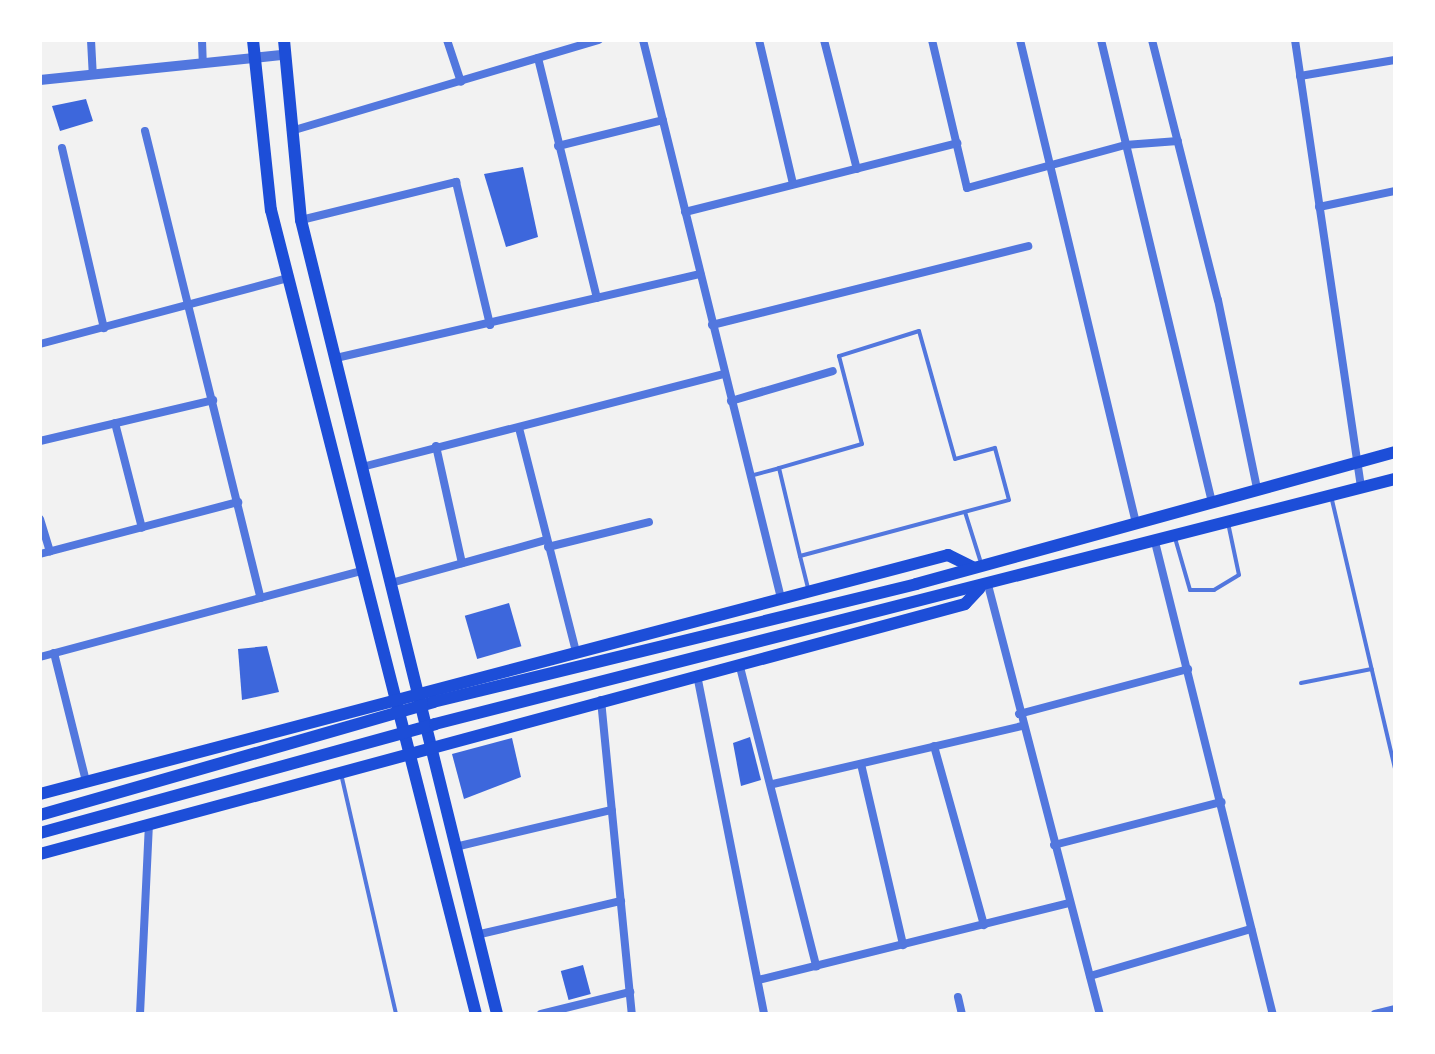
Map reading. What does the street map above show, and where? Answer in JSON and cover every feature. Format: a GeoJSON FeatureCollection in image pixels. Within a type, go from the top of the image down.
{"type":"FeatureCollection","features":[{"type":"Feature","properties":{"kind":"main road"},"geometry":{"type":"LineString","coordinates":[[253,40],[271,210],[476,1014]]}},
{"type":"Feature","properties":{"kind":"main road"},"geometry":{"type":"LineString","coordinates":[[284,40],[290,131],[302,220],[497,1014]]}},
{"type":"Feature","properties":{"kind":"main road"},"geometry":{"type":"LineString","coordinates":[[40,816],[433,702],[916,584],[1395,452]]}},
{"type":"Feature","properties":{"kind":"main road"},"geometry":{"type":"LineString","coordinates":[[40,833],[364,742],[1395,479]]}},
{"type":"Feature","properties":{"kind":"main road"},"geometry":{"type":"LineString","coordinates":[[40,794],[394,697],[948,555],[977,566]]}},
{"type":"Feature","properties":{"kind":"main road"},"geometry":{"type":"LineString","coordinates":[[40,854],[342,773],[406,751],[740,667],[965,604],[985,586]]}},
{"type":"Feature","properties":{"kind":"main road"},"geometry":{"type":"LineString","coordinates":[[645,633],[659,685]]}},
{"type":"Feature","properties":{"kind":"main road"},"geometry":{"type":"LineString","coordinates":[[240,739],[255,796]]}},
{"type":"Feature","properties":{"kind":"street"},"geometry":{"type":"LineString","coordinates":[[91,40],[93,74]]}},
{"type":"Feature","properties":{"kind":"street"},"geometry":{"type":"LineString","coordinates":[[202,40],[203,63]]}},
{"type":"Feature","properties":{"kind":"street"},"geometry":{"type":"LineString","coordinates":[[448,40],[461,82]]}},
{"type":"Feature","properties":{"kind":"street"},"geometry":{"type":"LineString","coordinates":[[551,40],[554,52]]}},
{"type":"Feature","properties":{"kind":"street"},"geometry":{"type":"LineString","coordinates":[[290,131],[598,40]]}},
{"type":"Feature","properties":{"kind":"street"},"geometry":{"type":"LineString","coordinates":[[642,40],[781,598]]}},
{"type":"Feature","properties":{"kind":"street"},"geometry":{"type":"LineString","coordinates":[[758,40],[793,184]]}},
{"type":"Feature","properties":{"kind":"street"},"geometry":{"type":"LineString","coordinates":[[824,40],[856,168]]}},
{"type":"Feature","properties":{"kind":"street"},"geometry":{"type":"LineString","coordinates":[[932,40],[968,188],[1125,145],[1178,141]]}},
{"type":"Feature","properties":{"kind":"street"},"geometry":{"type":"LineString","coordinates":[[1020,40],[1136,522]]}},
{"type":"Feature","properties":{"kind":"street"},"geometry":{"type":"LineString","coordinates":[[1100,40],[1212,501]]}},
{"type":"Feature","properties":{"kind":"street"},"geometry":{"type":"LineString","coordinates":[[1152,40],[1257,489]]}},
{"type":"Feature","properties":{"kind":"street"},"geometry":{"type":"LineString","coordinates":[[1295,40],[1361,488]]}},
{"type":"Feature","properties":{"kind":"street"},"geometry":{"type":"LineString","coordinates":[[40,80],[284,55]]}},
{"type":"Feature","properties":{"kind":"street"},"geometry":{"type":"LineString","coordinates":[[538,58],[597,298]]}},
{"type":"Feature","properties":{"kind":"street"},"geometry":{"type":"LineString","coordinates":[[1300,76],[1395,60]]}},
{"type":"Feature","properties":{"kind":"street"},"geometry":{"type":"LineString","coordinates":[[558,146],[663,120]]}},
{"type":"Feature","properties":{"kind":"street"},"geometry":{"type":"LineString","coordinates":[[146,131],[261,598]]}},
{"type":"Feature","properties":{"kind":"street"},"geometry":{"type":"LineString","coordinates":[[685,212],[957,144]]}},
{"type":"Feature","properties":{"kind":"street"},"geometry":{"type":"LineString","coordinates":[[62,148],[104,328]]}},
{"type":"Feature","properties":{"kind":"street"},"geometry":{"type":"LineString","coordinates":[[302,220],[456,182],[490,325]]}},
{"type":"Feature","properties":{"kind":"street"},"geometry":{"type":"LineString","coordinates":[[1320,206],[1395,191]]}},
{"type":"Feature","properties":{"kind":"street"},"geometry":{"type":"LineString","coordinates":[[712,325],[1028,246]]}},
{"type":"Feature","properties":{"kind":"street"},"geometry":{"type":"LineString","coordinates":[[336,358],[700,274]]}},
{"type":"Feature","properties":{"kind":"street"},"geometry":{"type":"LineString","coordinates":[[40,344],[288,278]]}},
{"type":"Feature","properties":{"kind":"street"},"geometry":{"type":"LineString","coordinates":[[730,401],[838,370]]}},
{"type":"Feature","properties":{"kind":"street"},"geometry":{"type":"LineString","coordinates":[[362,467],[724,374]]}},
{"type":"Feature","properties":{"kind":"street"},"geometry":{"type":"LineString","coordinates":[[40,441],[212,400]]}},
{"type":"Feature","properties":{"kind":"street"},"geometry":{"type":"LineString","coordinates":[[115,423],[142,528]]}},
{"type":"Feature","properties":{"kind":"street"},"geometry":{"type":"LineString","coordinates":[[519,428],[576,651]]}},
{"type":"Feature","properties":{"kind":"street"},"geometry":{"type":"LineString","coordinates":[[436,446],[462,563]]}},
{"type":"Feature","properties":{"kind":"street"},"geometry":{"type":"LineString","coordinates":[[40,518],[45,552],[238,502]]}},
{"type":"Feature","properties":{"kind":"street"},"geometry":{"type":"LineString","coordinates":[[390,583],[649,522]]}},
{"type":"Feature","properties":{"kind":"street"},"geometry":{"type":"LineString","coordinates":[[1155,542],[1273,1014]]}},
{"type":"Feature","properties":{"kind":"street"},"geometry":{"type":"LineString","coordinates":[[40,657],[361,571]]}},
{"type":"Feature","properties":{"kind":"street"},"geometry":{"type":"LineString","coordinates":[[985,586],[1100,1014]]}},
{"type":"Feature","properties":{"kind":"street"},"geometry":{"type":"LineString","coordinates":[[54,653],[86,781]]}},
{"type":"Feature","properties":{"kind":"street"},"geometry":{"type":"LineString","coordinates":[[740,667],[773,784],[816,966]]}},
{"type":"Feature","properties":{"kind":"street"},"geometry":{"type":"LineString","coordinates":[[1019,714],[1188,670]]}},
{"type":"Feature","properties":{"kind":"street"},"geometry":{"type":"LineString","coordinates":[[697,675],[764,1014]]}},
{"type":"Feature","properties":{"kind":"street"},"geometry":{"type":"LineString","coordinates":[[601,700],[632,1014]]}},
{"type":"Feature","properties":{"kind":"street"},"geometry":{"type":"LineString","coordinates":[[773,784],[1022,726]]}},
{"type":"Feature","properties":{"kind":"street"},"geometry":{"type":"LineString","coordinates":[[934,746],[984,924]]}},
{"type":"Feature","properties":{"kind":"street"},"geometry":{"type":"LineString","coordinates":[[861,764],[903,945]]}},
{"type":"Feature","properties":{"kind":"street"},"geometry":{"type":"LineString","coordinates":[[1054,845],[1222,802]]}},
{"type":"Feature","properties":{"kind":"street"},"geometry":{"type":"LineString","coordinates":[[455,847],[612,810]]}},
{"type":"Feature","properties":{"kind":"street"},"geometry":{"type":"LineString","coordinates":[[140,1014],[149,824]]}},
{"type":"Feature","properties":{"kind":"street"},"geometry":{"type":"LineString","coordinates":[[476,935],[621,901]]}},
{"type":"Feature","properties":{"kind":"street"},"geometry":{"type":"LineString","coordinates":[[758,980],[1070,904]]}},
{"type":"Feature","properties":{"kind":"street"},"geometry":{"type":"LineString","coordinates":[[1090,976],[1252,928]]}},
{"type":"Feature","properties":{"kind":"street"},"geometry":{"type":"LineString","coordinates":[[541,1014],[630,992]]}},
{"type":"Feature","properties":{"kind":"street"},"geometry":{"type":"LineString","coordinates":[[958,997],[962,1014]]}},
{"type":"Feature","properties":{"kind":"street"},"geometry":{"type":"LineString","coordinates":[[1375,1014],[1395,1009]]}},
{"type":"Feature","properties":{"kind":"lane"},"geometry":{"type":"LineString","coordinates":[[750,476],[862,444],[838,370],[840,354],[920,332],[954,458],[995,448],[1009,498],[800,556]]}},
{"type":"Feature","properties":{"kind":"lane"},"geometry":{"type":"LineString","coordinates":[[779,468],[809,591]]}},
{"type":"Feature","properties":{"kind":"lane"},"geometry":{"type":"LineString","coordinates":[[1332,496],[1395,768]]}},
{"type":"Feature","properties":{"kind":"lane"},"geometry":{"type":"LineString","coordinates":[[965,512],[977,566]]}},
{"type":"Feature","properties":{"kind":"lane"},"geometry":{"type":"LineString","coordinates":[[1174,537],[1190,590],[1214,590],[1239,575],[1228,523]]}},
{"type":"Feature","properties":{"kind":"lane"},"geometry":{"type":"LineString","coordinates":[[1301,683],[1372,670]]}},
{"type":"Feature","properties":{"kind":"lane"},"geometry":{"type":"LineString","coordinates":[[342,773],[396,1014]]}},
{"type":"Feature","properties":{"kind":"building"},"geometry":{"type":"Polygon","coordinates":[[[86,99],[93,121],[60,131],[52,106],[86,99]]]}},
{"type":"Feature","properties":{"kind":"building"},"geometry":{"type":"Polygon","coordinates":[[[523,167],[538,237],[506,247],[484,174],[523,167]]]}},
{"type":"Feature","properties":{"kind":"building"},"geometry":{"type":"Polygon","coordinates":[[[509,603],[521,646],[477,659],[465,616],[509,603]]]}},
{"type":"Feature","properties":{"kind":"building"},"geometry":{"type":"Polygon","coordinates":[[[267,646],[279,692],[242,700],[238,649],[267,646]]]}},
{"type":"Feature","properties":{"kind":"building"},"geometry":{"type":"Polygon","coordinates":[[[750,737],[761,780],[741,786],[733,743],[750,737]]]}},
{"type":"Feature","properties":{"kind":"building"},"geometry":{"type":"Polygon","coordinates":[[[512,738],[521,777],[464,799],[452,754],[512,738]]]}},
{"type":"Feature","properties":{"kind":"building"},"geometry":{"type":"Polygon","coordinates":[[[583,965],[591,994],[569,1000],[561,971],[583,965]]]}}]}
